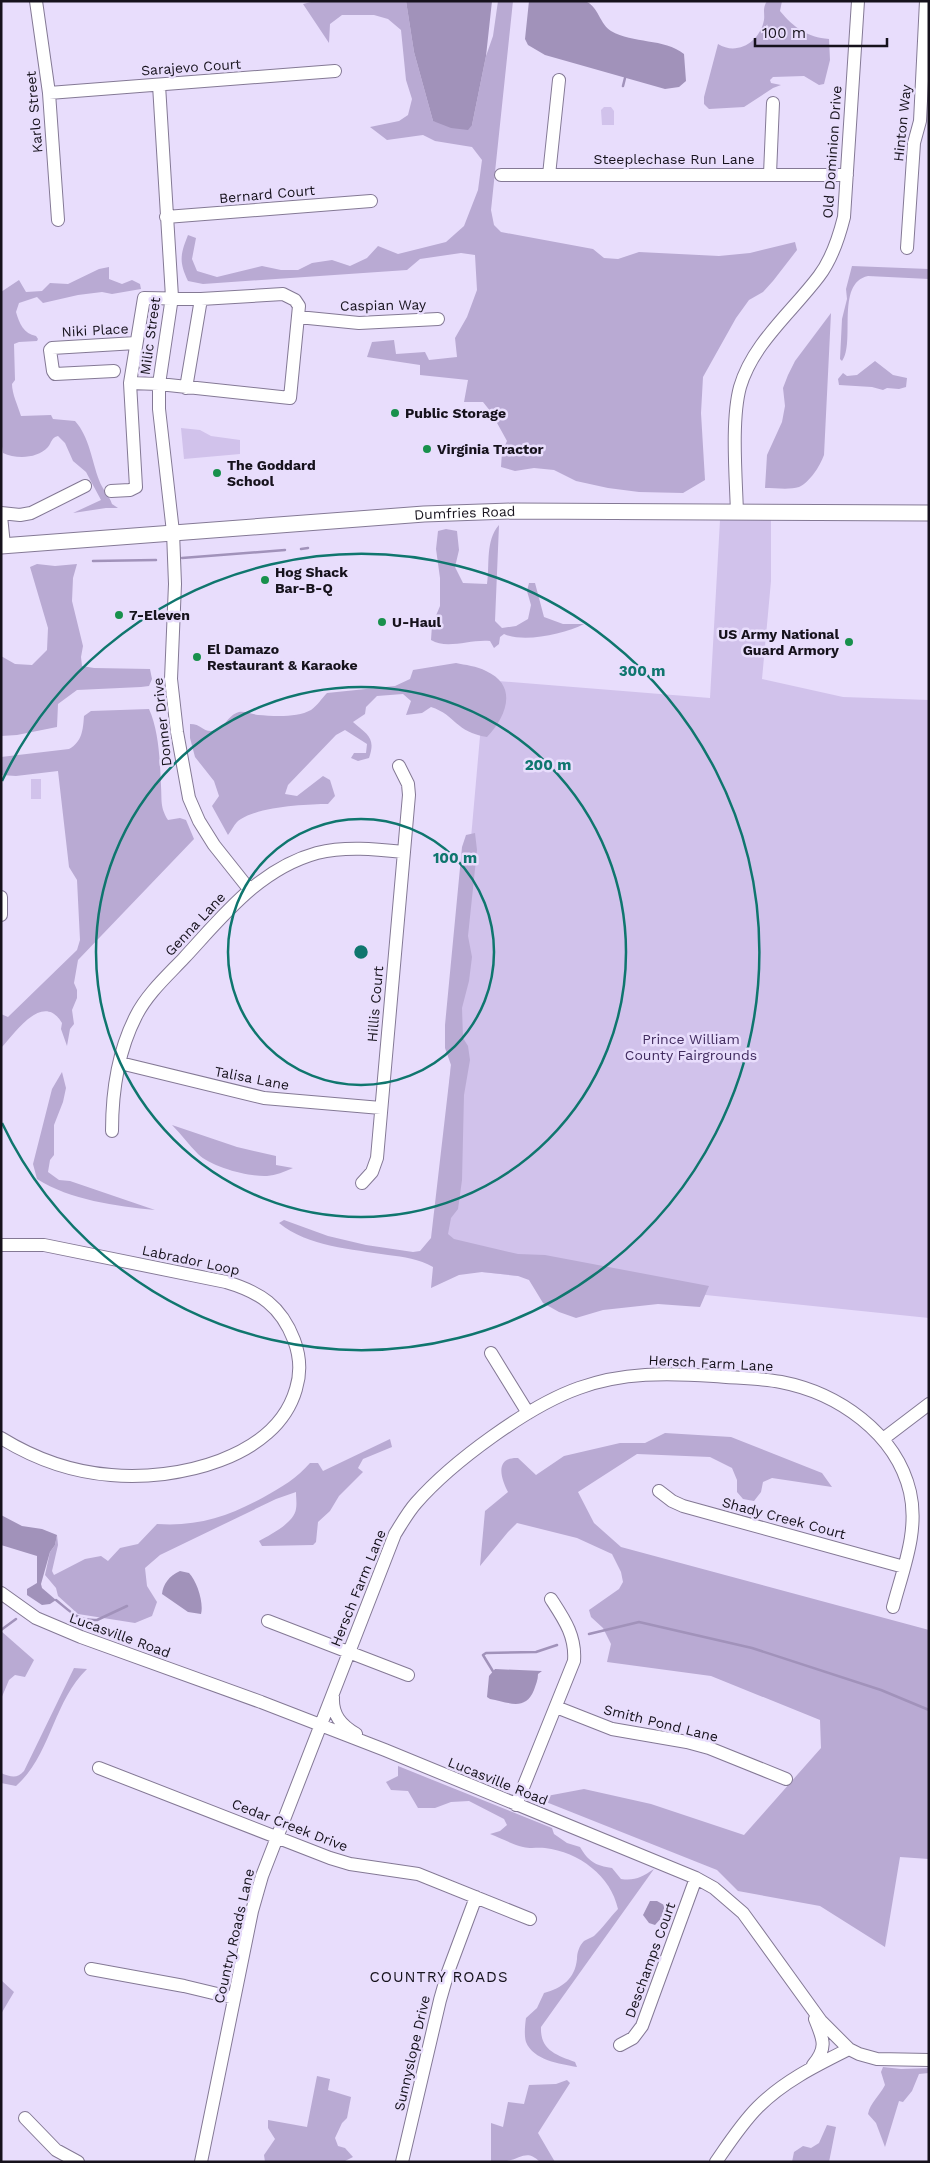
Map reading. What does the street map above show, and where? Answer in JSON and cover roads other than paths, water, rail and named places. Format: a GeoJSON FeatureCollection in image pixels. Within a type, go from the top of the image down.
{"type":"FeatureCollection","features":[{"type":"Feature","properties":{"kind":"main road","name":"Dumfries Road"},"geometry":{"type":"LineString","coordinates":[[3,546],[449,513],[513,511],[929,513]]}},
{"type":"Feature","properties":{"kind":"street","name":"Karlo Street"},"geometry":{"type":"LineString","coordinates":[[36,1],[48,93],[58,220]]}},
{"type":"Feature","properties":{"kind":"street","name":"Old Dominion Drive"},"geometry":{"type":"LineString","coordinates":[[737,513],[736,416],[740,386],[759,349],[826,265],[840,234],[844,217],[858,1]]}},
{"type":"Feature","properties":{"kind":"street","name":"Hinton Way"},"geometry":{"type":"LineString","coordinates":[[907,248],[914,143],[924,121],[926,1]]}},
{"type":"Feature","properties":{"kind":"street","name":"Sarajevo Court"},"geometry":{"type":"LineString","coordinates":[[48,93],[335,71]]}},
{"type":"Feature","properties":{"kind":"street"},"geometry":{"type":"LineString","coordinates":[[549,175],[560,80]]}},
{"type":"Feature","properties":{"kind":"street","name":"Milic Street"},"geometry":{"type":"LineString","coordinates":[[159,85],[172,297],[159,384],[160,415],[173,532]]}},
{"type":"Feature","properties":{"kind":"street"},"geometry":{"type":"LineString","coordinates":[[770,174],[773,103]]}},
{"type":"Feature","properties":{"kind":"street","name":"Steeplechase Run Lane"},"geometry":{"type":"LineString","coordinates":[[500,175],[847,175]]}},
{"type":"Feature","properties":{"kind":"street","name":"Bernard Court"},"geometry":{"type":"LineString","coordinates":[[166,217],[371,201]]}},
{"type":"Feature","properties":{"kind":"street"},"geometry":{"type":"LineString","coordinates":[[130,383],[159,384],[290,398],[299,306],[295,300],[283,294],[200,299],[172,297]]}},
{"type":"Feature","properties":{"kind":"street","name":"Niki Place"},"geometry":{"type":"LineString","coordinates":[[112,491],[130,490],[136,487],[130,383],[144,298],[172,297]]}},
{"type":"Feature","properties":{"kind":"street"},"geometry":{"type":"LineString","coordinates":[[186,388],[200,299]]}},
{"type":"Feature","properties":{"kind":"street","name":"Caspian Way"},"geometry":{"type":"LineString","coordinates":[[298,317],[359,323],[438,319]]}},
{"type":"Feature","properties":{"kind":"street","name":"Niki Place"},"geometry":{"type":"LineString","coordinates":[[114,371],[56,374],[53,371],[50,350],[52,348],[88,345],[136,343]]}},
{"type":"Feature","properties":{"kind":"street"},"geometry":{"type":"LineString","coordinates":[[3,546],[1,514],[31,514],[84,486]]}},
{"type":"Feature","properties":{"kind":"street","name":"Donner Drive"},"geometry":{"type":"LineString","coordinates":[[173,532],[175,584],[172,679],[181,762],[189,798],[199,821],[214,845],[249,889]]}},
{"type":"Feature","properties":{"kind":"street","name":"Hillis Court"},"geometry":{"type":"LineString","coordinates":[[362,1183],[372,1172],[375,1164],[409,795],[404,773],[398,766]]}},
{"type":"Feature","properties":{"kind":"street","name":"Genna Lane"},"geometry":{"type":"LineString","coordinates":[[112,1131],[113,1092],[120,1063],[130,1031],[144,1003],[249,889],[280,868],[317,853],[349,848],[404,852]]}},
{"type":"Feature","properties":{"kind":"street"},"geometry":{"type":"LineString","coordinates":[[1,897],[1,915]]}},
{"type":"Feature","properties":{"kind":"street","name":"Talisa Lane"},"geometry":{"type":"LineString","coordinates":[[120,1063],[264,1098],[381,1108]]}},
{"type":"Feature","properties":{"kind":"street","name":"Labrador Loop"},"geometry":{"type":"LineString","coordinates":[[1,1246],[44,1244],[245,1287],[267,1300],[285,1321],[297,1348],[299,1371],[294,1398],[283,1418],[261,1439],[227,1457],[182,1471],[135,1476],[90,1473],[50,1462],[22,1450],[1,1438]]}},
{"type":"Feature","properties":{"kind":"street"},"geometry":{"type":"LineString","coordinates":[[491,1353],[528,1413]]}},
{"type":"Feature","properties":{"kind":"street","name":"Hersch Farm Lane"},"geometry":{"type":"LineString","coordinates":[[320,1725],[387,1551],[395,1534],[414,1504],[428,1489],[463,1460],[528,1413],[562,1395],[599,1381],[645,1374],[688,1374],[763,1380],[801,1387],[840,1404],[870,1426],[898,1461],[910,1492],[912,1525],[904,1567],[893,1607]]}},
{"type":"Feature","properties":{"kind":"street"},"geometry":{"type":"LineString","coordinates":[[882,1439],[929,1404]]}},
{"type":"Feature","properties":{"kind":"street","name":"Shady Creek Court"},"geometry":{"type":"LineString","coordinates":[[659,1491],[682,1506],[904,1567]]}},
{"type":"Feature","properties":{"kind":"street","name":"Lucasville Road"},"geometry":{"type":"LineString","coordinates":[[1,1593],[36,1618],[81,1637],[385,1750],[696,1878],[714,1888],[742,1914],[827,2028],[849,2048],[865,2056],[877,2058],[929,2060]]}},
{"type":"Feature","properties":{"kind":"street"},"geometry":{"type":"LineString","coordinates":[[516,1805],[573,1666],[575,1650],[569,1629],[551,1600]]}},
{"type":"Feature","properties":{"kind":"street"},"geometry":{"type":"LineString","coordinates":[[268,1621],[408,1675]]}},
{"type":"Feature","properties":{"kind":"street"},"geometry":{"type":"LineString","coordinates":[[333,1690],[333,1708],[340,1722],[385,1750]]}},
{"type":"Feature","properties":{"kind":"street","name":"Smith Pond Lane"},"geometry":{"type":"LineString","coordinates":[[556,1707],[612,1729],[687,1742],[709,1748],[786,1779]]}},
{"type":"Feature","properties":{"kind":"street","name":"Country Roads Lane"},"geometry":{"type":"LineString","coordinates":[[201,2162],[252,1911],[276,1836],[320,1725]]}},
{"type":"Feature","properties":{"kind":"street","name":"Cedar Creek Drive"},"geometry":{"type":"LineString","coordinates":[[99,1768],[340,1861],[418,1874],[530,1918]]}},
{"type":"Feature","properties":{"kind":"street","name":"Deschamps Court"},"geometry":{"type":"LineString","coordinates":[[620,2045],[633,2038],[642,2026],[696,1878]]}},
{"type":"Feature","properties":{"kind":"street","name":"Sunnyslope Drive"},"geometry":{"type":"LineString","coordinates":[[402,2162],[440,2000],[448,1972],[476,1897]]}},
{"type":"Feature","properties":{"kind":"street"},"geometry":{"type":"LineString","coordinates":[[91,1969],[184,1986],[234,1998]]}},
{"type":"Feature","properties":{"kind":"street"},"geometry":{"type":"LineString","coordinates":[[811,2007],[823,2046],[820,2058],[812,2067]]}},
{"type":"Feature","properties":{"kind":"street"},"geometry":{"type":"LineString","coordinates":[[716,2162],[757,2107],[772,2094],[812,2067],[849,2048]]}},
{"type":"Feature","properties":{"kind":"street"},"geometry":{"type":"LineString","coordinates":[[25,2118],[56,2150],[78,2162]]}},
{"type":"Feature","properties":{"kind":"waterway"},"geometry":{"type":"LineString","coordinates":[[623,86],[625,78]]}},
{"type":"Feature","properties":{"kind":"waterway"},"geometry":{"type":"LineString","coordinates":[[301,549],[308,548]]}},
{"type":"Feature","properties":{"kind":"waterway"},"geometry":{"type":"LineString","coordinates":[[182,558],[285,550]]}},
{"type":"Feature","properties":{"kind":"waterway"},"geometry":{"type":"LineString","coordinates":[[93,561],[156,560]]}},
{"type":"Feature","properties":{"kind":"waterway"},"geometry":{"type":"LineString","coordinates":[[56,1600],[79,1617],[90,1620],[97,1620],[127,1606]]}},
{"type":"Feature","properties":{"kind":"waterway"},"geometry":{"type":"LineString","coordinates":[[1,1630],[16,1619]]}},
{"type":"Feature","properties":{"kind":"waterway"},"geometry":{"type":"LineString","coordinates":[[589,1634],[639,1622],[752,1648],[881,1690],[929,1710]]}},
{"type":"Feature","properties":{"kind":"waterway"},"geometry":{"type":"LineString","coordinates":[[494,1673],[483,1655],[486,1653],[536,1652],[557,1645]]}},
{"type":"Feature","properties":{"kind":"place","name":"Public Storage"},"geometry":{"type":"Point","coordinates":[395,413]}},
{"type":"Feature","properties":{"kind":"place","name":"Virginia Tractor"},"geometry":{"type":"Point","coordinates":[427,449]}},
{"type":"Feature","properties":{"kind":"place","name":"The Goddard School"},"geometry":{"type":"Point","coordinates":[217,473]}},
{"type":"Feature","properties":{"kind":"place","name":"Hog Shack Bar-B-Q"},"geometry":{"type":"Point","coordinates":[265,580]}},
{"type":"Feature","properties":{"kind":"place","name":"7-Eleven"},"geometry":{"type":"Point","coordinates":[119,615]}},
{"type":"Feature","properties":{"kind":"place","name":"U-Haul"},"geometry":{"type":"Point","coordinates":[382,622]}},
{"type":"Feature","properties":{"kind":"place","name":"US Army National Guard Armory"},"geometry":{"type":"Point","coordinates":[849,642]}},
{"type":"Feature","properties":{"kind":"place","name":"El Damazo Restaurant & Karaoke"},"geometry":{"type":"Point","coordinates":[197,657]}},
{"type":"Feature","properties":{"kind":"district","name":"COUNTRY ROADS"},"geometry":{"type":"Point","coordinates":[439,1977]}},
{"type":"Feature","properties":{"kind":"park label","name":"Prince William County Fairgrounds"},"geometry":{"type":"Point","coordinates":[691,1048]}}]}
